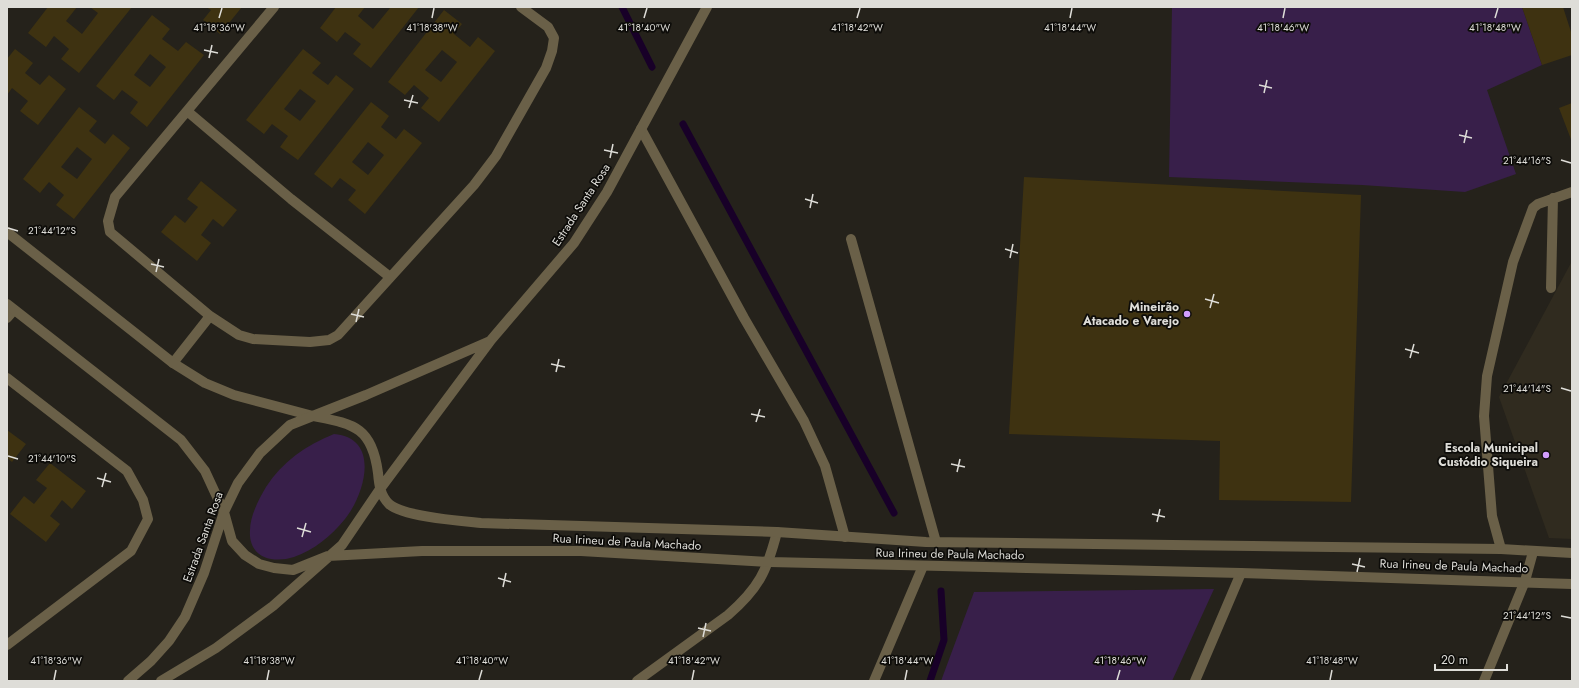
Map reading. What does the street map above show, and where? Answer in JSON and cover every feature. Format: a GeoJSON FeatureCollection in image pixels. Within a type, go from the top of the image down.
{"type":"FeatureCollection","features":[{"type":"Feature","properties":{"kind":"street"},"geometry":{"type":"LineString","coordinates":[[274,7],[115,197],[108,221],[110,232],[210,316],[239,335],[253,339],[310,342],[329,340],[338,335],[474,185],[496,156],[546,68],[552,51],[554,38],[548,27],[521,7]]}},
{"type":"Feature","properties":{"kind":"street","name":"Estrada Santa Rosa"},"geometry":{"type":"LineString","coordinates":[[161,681],[216,648],[274,606],[342,545],[380,489],[491,340],[574,243],[607,192],[707,7]]}},
{"type":"Feature","properties":{"kind":"street"},"geometry":{"type":"LineString","coordinates":[[187,111],[291,199],[390,277]]}},
{"type":"Feature","properties":{"kind":"street"},"geometry":{"type":"LineString","coordinates":[[641,129],[744,318],[804,421],[825,466],[845,537]]}},
{"type":"Feature","properties":{"kind":"street"},"geometry":{"type":"LineString","coordinates":[[1501,549],[1492,516],[1485,432],[1484,416],[1487,376],[1513,262],[1533,208],[1538,204],[1572,192]]}},
{"type":"Feature","properties":{"kind":"street"},"geometry":{"type":"LineString","coordinates":[[1551,288],[1553,198]]}},
{"type":"Feature","properties":{"kind":"street"},"geometry":{"type":"LineString","coordinates":[[7,232],[173,363],[205,383],[234,395],[313,416],[345,422],[360,430],[369,442],[376,460],[380,489]]}},
{"type":"Feature","properties":{"kind":"street"},"geometry":{"type":"LineString","coordinates":[[851,239],[936,542]]}},
{"type":"Feature","properties":{"kind":"street"},"geometry":{"type":"LineString","coordinates":[[7,318],[11,307],[181,440],[205,470],[224,512],[232,541],[245,555],[259,564],[274,568],[293,570],[328,556]]}},
{"type":"Feature","properties":{"kind":"street"},"geometry":{"type":"LineString","coordinates":[[173,363],[210,316]]}},
{"type":"Feature","properties":{"kind":"street","name":"Estrada Santa Rosa"},"geometry":{"type":"LineString","coordinates":[[128,681],[151,660],[169,640],[185,617],[204,573],[224,512],[238,483],[260,453],[290,425],[366,395],[491,340]]}},
{"type":"Feature","properties":{"kind":"street"},"geometry":{"type":"LineString","coordinates":[[7,378],[127,471],[143,500],[148,519],[131,551],[7,645]]}},
{"type":"Feature","properties":{"kind":"street","name":"Rua Irineu de Paula Machado"},"geometry":{"type":"LineString","coordinates":[[380,489],[390,504],[395,507],[444,519],[481,523],[777,532],[936,542],[1501,549],[1572,553]]}},
{"type":"Feature","properties":{"kind":"street"},"geometry":{"type":"LineString","coordinates":[[637,681],[740,604],[754,589],[770,562],[777,532]]}},
{"type":"Feature","properties":{"kind":"street","name":"Rua Irineu de Paula Machado"},"geometry":{"type":"LineString","coordinates":[[328,556],[422,551],[582,551],[770,562],[1241,573],[1525,581],[1572,584]]}},
{"type":"Feature","properties":{"kind":"street"},"geometry":{"type":"LineString","coordinates":[[1484,681],[1525,581],[1533,552]]}},
{"type":"Feature","properties":{"kind":"street"},"geometry":{"type":"LineString","coordinates":[[874,681],[923,566]]}},
{"type":"Feature","properties":{"kind":"street"},"geometry":{"type":"LineString","coordinates":[[1195,681],[1241,573]]}},
{"type":"Feature","properties":{"kind":"shaded area"},"geometry":{"type":"Polygon","coordinates":[[[1172,7],[1522,7],[1542,65],[1487,90],[1516,174],[1465,192],[1362,185],[1169,177],[1172,7]]]}},
{"type":"Feature","properties":{"kind":"shaded area","name":"Escola Municipal Custódio Siqueira"},"geometry":{"type":"Polygon","coordinates":[[[1572,261],[1572,539],[1549,538],[1499,397],[1572,261]]]}},
{"type":"Feature","properties":{"kind":"shaded area"},"geometry":{"type":"Polygon","coordinates":[[[334,434],[349,438],[358,445],[363,456],[365,469],[363,482],[352,508],[345,519],[322,542],[301,554],[278,560],[263,556],[253,547],[250,539],[250,525],[253,513],[266,487],[287,462],[314,443],[334,434]]]}},
{"type":"Feature","properties":{"kind":"shaded area"},"geometry":{"type":"Polygon","coordinates":[[[1214,589],[1172,681],[941,681],[974,592],[1214,589]]]}},
{"type":"Feature","properties":{"kind":"building"},"geometry":{"type":"Polygon","coordinates":[[[48,7],[77,7],[66,21],[82,34],[98,13],[90,7],[132,7],[79,73],[61,59],[69,49],[54,36],[46,47],[28,33],[48,7]]]}},
{"type":"Feature","properties":{"kind":"building"},"geometry":{"type":"Polygon","coordinates":[[[206,7],[242,7],[220,34],[203,20],[211,10],[206,7]]]}},
{"type":"Feature","properties":{"kind":"building"},"geometry":{"type":"Polygon","coordinates":[[[336,7],[365,7],[358,16],[373,29],[390,8],[388,7],[419,7],[371,68],[353,54],[361,44],[345,32],[337,42],[320,28],[336,7]]]}},
{"type":"Feature","properties":{"kind":"building"},"geometry":{"type":"Polygon","coordinates":[[[1522,7],[1563,7],[1572,35],[1572,55],[1542,65],[1522,7]]]}},
{"type":"Feature","properties":{"kind":"building"},"geometry":{"type":"Polygon","coordinates":[[[444,10],[462,24],[454,34],[470,47],[478,37],[495,51],[439,122],[421,108],[429,98],[414,85],[405,95],[388,82],[444,10]],[[442,50],[425,70],[441,82],[457,62],[442,50]]]}},
{"type":"Feature","properties":{"kind":"building"},"geometry":{"type":"Polygon","coordinates":[[[152,15],[170,29],[162,39],[178,51],[186,42],[204,55],[147,127],[130,113],[138,102],[122,90],[114,100],[96,86],[152,15]],[[150,54],[134,75],[150,87],[166,67],[150,54]]]}},
{"type":"Feature","properties":{"kind":"building"},"geometry":{"type":"Polygon","coordinates":[[[15,49],[33,63],[25,73],[40,85],[49,75],[66,89],[38,125],[20,111],[28,101],[12,88],[7,95],[7,59],[15,49]]]}},
{"type":"Feature","properties":{"kind":"building"},"geometry":{"type":"Polygon","coordinates":[[[303,49],[321,63],[312,73],[328,85],[336,75],[354,89],[298,160],[280,147],[288,136],[272,124],[264,134],[246,120],[303,49]],[[300,89],[284,109],[300,121],[316,101],[300,89]]]}},
{"type":"Feature","properties":{"kind":"building"},"geometry":{"type":"Polygon","coordinates":[[[371,102],[389,116],[381,127],[396,139],[404,129],[422,143],[365,214],[348,200],[356,190],[340,178],[332,188],[314,174],[371,102]],[[368,142],[352,162],[368,175],[384,155],[368,142]]]}},
{"type":"Feature","properties":{"kind":"building"},"geometry":{"type":"Polygon","coordinates":[[[1572,103],[1572,142],[1559,108],[1572,103]]]}},
{"type":"Feature","properties":{"kind":"building"},"geometry":{"type":"Polygon","coordinates":[[[79,107],[97,121],[89,131],[105,144],[113,134],[130,148],[74,219],[56,205],[64,195],[49,182],[40,193],[23,179],[79,107]],[[77,147],[61,167],[77,179],[92,159],[77,147]]]}},
{"type":"Feature","properties":{"kind":"building","name":"Mineirão Atacado e Varejo"},"geometry":{"type":"Polygon","coordinates":[[[1024,177],[1361,195],[1351,502],[1219,500],[1220,441],[1009,434],[1024,177]]]}},
{"type":"Feature","properties":{"kind":"building"},"geometry":{"type":"Polygon","coordinates":[[[201,181],[237,210],[223,227],[213,219],[201,235],[211,243],[197,261],[161,232],[175,215],[185,223],[198,207],[187,199],[201,181]]]}},
{"type":"Feature","properties":{"kind":"building"},"geometry":{"type":"Polygon","coordinates":[[[7,430],[26,444],[12,462],[7,458],[7,430]]]}},
{"type":"Feature","properties":{"kind":"building"},"geometry":{"type":"Polygon","coordinates":[[[50,463],[86,491],[72,509],[62,500],[50,516],[60,524],[46,542],[10,514],[24,496],[34,504],[47,488],[36,480],[50,463]]]}},
{"type":"Feature","properties":{"kind":"waterway"},"geometry":{"type":"LineString","coordinates":[[622,7],[652,67]]}},
{"type":"Feature","properties":{"kind":"waterway"},"geometry":{"type":"LineString","coordinates":[[683,124],[894,513]]}},
{"type":"Feature","properties":{"kind":"waterway"},"geometry":{"type":"LineString","coordinates":[[930,681],[944,640],[941,591]]}},
{"type":"Feature","properties":{"kind":"place","name":"Mineirão Atacado e Varejo"},"geometry":{"type":"Point","coordinates":[1187,314]}},
{"type":"Feature","properties":{"kind":"place","name":"Escola Municipal Custódio Siqueira"},"geometry":{"type":"Point","coordinates":[1546,455]}}]}
